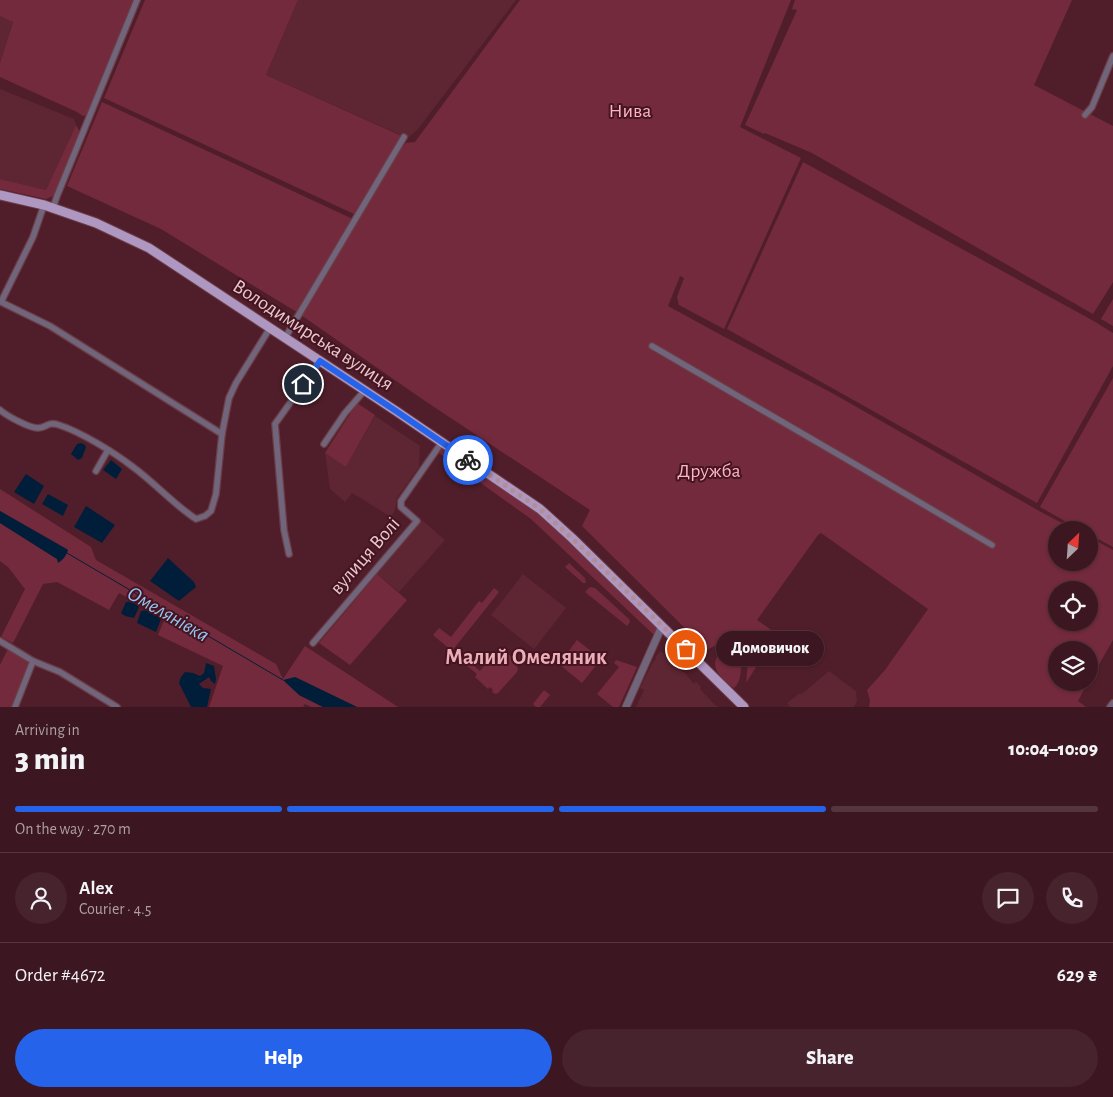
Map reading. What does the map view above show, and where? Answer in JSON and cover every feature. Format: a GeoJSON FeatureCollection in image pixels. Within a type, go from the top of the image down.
{"type":"FeatureCollection","features":[{"type":"Feature","properties":{"kind":"main road","name":"Володимирська вулиця"},"geometry":{"type":"LineString","coordinates":[[0,195],[48,207],[96,223],[149,248],[365,390],[540,509],[744,707]]}},
{"type":"Feature","properties":{"kind":"street"},"geometry":{"type":"LineString","coordinates":[[137,0],[56,196],[48,207],[0,303],[50,326],[222,434]]}},
{"type":"Feature","properties":{"kind":"street"},"geometry":{"type":"LineString","coordinates":[[1085,116],[1092,107],[1113,56]]}},
{"type":"Feature","properties":{"kind":"street"},"geometry":{"type":"LineString","coordinates":[[285,338],[404,137]]}},
{"type":"Feature","properties":{"kind":"street","name":"Володимирська вулиця"},"geometry":{"type":"LineString","coordinates":[[0,410],[6,416],[31,427],[40,428],[50,423],[58,424],[93,441],[133,467],[196,519],[205,516],[211,511],[216,494],[222,434],[229,398],[236,383],[270,328]]}},
{"type":"Feature","properties":{"kind":"street"},"geometry":{"type":"LineString","coordinates":[[652,346],[992,545]]}},
{"type":"Feature","properties":{"kind":"street"},"geometry":{"type":"LineString","coordinates":[[289,554],[284,530],[275,424],[320,361]]}},
{"type":"Feature","properties":{"kind":"street"},"geometry":{"type":"LineString","coordinates":[[324,444],[344,413],[365,390]]}},
{"type":"Feature","properties":{"kind":"street","name":"вулиця Волі"},"geometry":{"type":"LineString","coordinates":[[313,642],[417,521],[401,507],[401,500],[442,442]]}},
{"type":"Feature","properties":{"kind":"street"},"geometry":{"type":"LineString","coordinates":[[96,471],[108,450]]}},
{"type":"Feature","properties":{"kind":"street"},"geometry":{"type":"LineString","coordinates":[[626,707],[662,626]]}},
{"type":"Feature","properties":{"kind":"street"},"geometry":{"type":"LineString","coordinates":[[0,641],[33,661],[60,672],[116,707]]}},
{"type":"Feature","properties":{"kind":"street"},"geometry":{"type":"LineString","coordinates":[[15,707],[33,661]]}},
{"type":"Feature","properties":{"kind":"street"},"geometry":{"type":"LineString","coordinates":[[1110,707],[1113,703]]}},
{"type":"Feature","properties":{"kind":"shaded area"},"geometry":{"type":"Polygon","coordinates":[[[298,0],[516,0],[418,129],[408,138],[266,75],[298,0]]]}},
{"type":"Feature","properties":{"kind":"shaded area"},"geometry":{"type":"Polygon","coordinates":[[[0,16],[13,21],[0,63],[0,16]]]}},
{"type":"Feature","properties":{"kind":"shaded area"},"geometry":{"type":"Polygon","coordinates":[[[0,89],[74,119],[76,125],[46,190],[0,179],[0,89]]]}},
{"type":"Feature","properties":{"kind":"shaded area"},"geometry":{"type":"Polygon","coordinates":[[[375,416],[420,446],[419,467],[397,498],[395,510],[391,517],[352,493],[345,502],[330,489],[325,453],[346,467],[375,416]]]}},
{"type":"Feature","properties":{"kind":"shaded area"},"geometry":{"type":"Polygon","coordinates":[[[422,520],[445,540],[399,592],[377,574],[422,520]]]}},
{"type":"Feature","properties":{"kind":"shaded area"},"geometry":{"type":"Polygon","coordinates":[[[523,574],[566,608],[534,649],[491,615],[523,574]]]}},
{"type":"Feature","properties":{"kind":"shaded area"},"geometry":{"type":"Polygon","coordinates":[[[661,651],[694,684],[696,682],[701,687],[700,689],[719,707],[636,707],[644,690],[640,688],[656,659],[655,657],[661,651]]]}},
{"type":"Feature","properties":{"kind":"shaded area"},"geometry":{"type":"Polygon","coordinates":[[[829,671],[856,691],[857,701],[853,707],[790,707],[787,703],[800,693],[802,694],[829,671]]]}},
{"type":"Feature","properties":{"kind":"green space"},"geometry":{"type":"Polygon","coordinates":[[[0,0],[134,0],[87,115],[83,116],[0,77],[0,63],[13,22],[0,16],[0,0]]]}},
{"type":"Feature","properties":{"kind":"green space"},"geometry":{"type":"Polygon","coordinates":[[[145,0],[298,0],[266,75],[402,136],[354,214],[104,98],[145,0]]]}},
{"type":"Feature","properties":{"kind":"green space","name":"Дружба"},"geometry":{"type":"Polygon","coordinates":[[[520,0],[791,0],[740,127],[801,158],[724,329],[679,305],[677,297],[684,278],[680,276],[668,306],[832,393],[1058,521],[1048,521],[1048,571],[1098,571],[1098,542],[1113,550],[1113,640],[1098,666],[1098,641],[1048,641],[1048,691],[1083,691],[1078,701],[1086,707],[869,707],[870,700],[867,690],[885,670],[928,609],[821,533],[757,620],[777,634],[746,683],[748,661],[746,650],[735,645],[722,643],[707,650],[582,526],[590,510],[428,403],[295,311],[161,229],[67,186],[102,102],[357,221],[399,151],[406,143],[415,142],[520,0]]]}},
{"type":"Feature","properties":{"kind":"green space"},"geometry":{"type":"Polygon","coordinates":[[[795,0],[1072,0],[1034,85],[1113,126],[1113,282],[1093,314],[812,153],[745,125],[797,10],[792,9],[795,0]]]}},
{"type":"Feature","properties":{"kind":"green space"},"geometry":{"type":"Polygon","coordinates":[[[76,125],[80,132],[57,191],[53,196],[46,199],[0,189],[0,179],[46,190],[76,125]]]}},
{"type":"Feature","properties":{"kind":"green space"},"geometry":{"type":"Polygon","coordinates":[[[803,162],[1113,333],[1113,366],[1037,503],[727,329],[803,162]]]}},
{"type":"Feature","properties":{"kind":"green space"},"geometry":{"type":"Polygon","coordinates":[[[1113,299],[1113,326],[1101,319],[1113,299]]]}},
{"type":"Feature","properties":{"kind":"green space"},"geometry":{"type":"Polygon","coordinates":[[[1113,378],[1113,547],[1098,539],[1098,521],[1065,521],[1040,507],[1113,378]]]}},
{"type":"Feature","properties":{"kind":"green space"},"geometry":{"type":"Polygon","coordinates":[[[357,403],[375,415],[346,467],[325,453],[357,403]]]}},
{"type":"Feature","properties":{"kind":"green space"},"geometry":{"type":"Polygon","coordinates":[[[443,446],[538,512],[577,547],[657,626],[654,635],[531,519],[439,453],[443,446]]]}},
{"type":"Feature","properties":{"kind":"green space"},"geometry":{"type":"Polygon","coordinates":[[[0,489],[91,547],[96,560],[276,664],[283,679],[305,646],[398,707],[357,707],[295,677],[299,695],[323,707],[311,707],[305,704],[303,707],[209,707],[223,666],[158,635],[165,618],[119,593],[109,610],[57,582],[43,584],[13,643],[1,637],[25,589],[8,567],[0,561],[0,523],[57,559],[67,549],[0,511],[0,489]]]}},
{"type":"Feature","properties":{"kind":"green space"},"geometry":{"type":"Polygon","coordinates":[[[569,563],[585,578],[586,583],[583,583],[565,567],[569,563]]]}},
{"type":"Feature","properties":{"kind":"green space"},"geometry":{"type":"Polygon","coordinates":[[[377,574],[407,600],[350,665],[319,643],[377,574]]]}},
{"type":"Feature","properties":{"kind":"green space"},"geometry":{"type":"Polygon","coordinates":[[[590,587],[595,588],[629,619],[630,622],[627,626],[585,592],[590,587]]]}},
{"type":"Feature","properties":{"kind":"green space"},"geometry":{"type":"Polygon","coordinates":[[[494,588],[499,592],[452,651],[433,635],[439,628],[451,637],[479,601],[482,603],[494,588]]]}},
{"type":"Feature","properties":{"kind":"green space"},"geometry":{"type":"Polygon","coordinates":[[[577,640],[601,659],[582,683],[559,664],[577,640]]]}},
{"type":"Feature","properties":{"kind":"green space"},"geometry":{"type":"Polygon","coordinates":[[[500,647],[513,658],[518,669],[496,694],[492,692],[493,690],[490,687],[488,689],[475,677],[477,674],[455,656],[458,652],[480,671],[500,647]]]}},
{"type":"Feature","properties":{"kind":"green space"},"geometry":{"type":"Polygon","coordinates":[[[8,649],[30,663],[13,707],[0,707],[0,665],[8,649]]]}},
{"type":"Feature","properties":{"kind":"green space"},"geometry":{"type":"Polygon","coordinates":[[[731,649],[738,653],[741,666],[739,681],[734,688],[722,678],[715,666],[715,661],[720,653],[731,649]]]}},
{"type":"Feature","properties":{"kind":"green space"},"geometry":{"type":"Polygon","coordinates":[[[616,660],[637,667],[619,707],[613,707],[597,694],[619,667],[614,663],[616,660]]]}},
{"type":"Feature","properties":{"kind":"green space"},"geometry":{"type":"Polygon","coordinates":[[[544,690],[550,695],[540,707],[536,707],[533,704],[544,690]]]}},
{"type":"Feature","properties":{"kind":"water"},"geometry":{"type":"Polygon","coordinates":[[[81,443],[86,447],[82,458],[78,460],[71,454],[77,444],[81,443]]]}},
{"type":"Feature","properties":{"kind":"water"},"geometry":{"type":"Polygon","coordinates":[[[111,460],[122,469],[116,479],[103,470],[111,460]]]}},
{"type":"Feature","properties":{"kind":"water"},"geometry":{"type":"Polygon","coordinates":[[[26,474],[44,486],[34,504],[14,492],[26,474]]]}},
{"type":"Feature","properties":{"kind":"water"},"geometry":{"type":"Polygon","coordinates":[[[48,494],[68,505],[63,516],[42,504],[48,494]]]}},
{"type":"Feature","properties":{"kind":"water"},"geometry":{"type":"Polygon","coordinates":[[[86,506],[115,525],[102,543],[74,527],[86,506]]]}},
{"type":"Feature","properties":{"kind":"water"},"geometry":{"type":"Polygon","coordinates":[[[0,511],[68,550],[65,556],[58,563],[57,559],[0,523],[0,511]]]}},
{"type":"Feature","properties":{"kind":"water"},"geometry":{"type":"Polygon","coordinates":[[[168,558],[194,582],[196,587],[179,601],[150,581],[168,558]]]}},
{"type":"Feature","properties":{"kind":"water"},"geometry":{"type":"Polygon","coordinates":[[[126,602],[133,602],[139,607],[134,618],[121,613],[126,602]]]}},
{"type":"Feature","properties":{"kind":"water"},"geometry":{"type":"Polygon","coordinates":[[[148,610],[157,613],[161,619],[156,632],[137,623],[141,611],[148,610]]]}},
{"type":"Feature","properties":{"kind":"water"},"geometry":{"type":"Polygon","coordinates":[[[206,663],[214,666],[215,684],[209,677],[199,684],[203,688],[211,689],[207,707],[191,707],[179,683],[181,677],[185,672],[200,676],[204,673],[206,663]]]}},
{"type":"Feature","properties":{"kind":"water"},"geometry":{"type":"Polygon","coordinates":[[[295,677],[357,707],[323,707],[299,695],[283,680],[295,677]]]}},
{"type":"Feature","properties":{"kind":"waterway","name":"Омелянівка"},"geometry":{"type":"LineString","coordinates":[[67,553],[283,680]]}},
{"type":"Feature","properties":{"kind":"way so far"},"geometry":{"type":"LineString","coordinates":[[468,460],[540,509],[686,649]]}},
{"type":"Feature","properties":{"kind":"place","name":"Домовичок"},"geometry":{"type":"Point","coordinates":[686,649]}},
{"type":"Feature","properties":{"kind":"district","name":"Малий Омеляник"},"geometry":{"type":"Point","coordinates":[526,657]}},
{"type":"Feature","properties":{"kind":"route"},"geometry":{"type":"LineString","coordinates":[[303,384],[320,361],[468,460]]}},
{"type":"Feature","properties":{"kind":"park label","name":"Нива"},"geometry":{"type":"Point","coordinates":[630,111]}}]}
